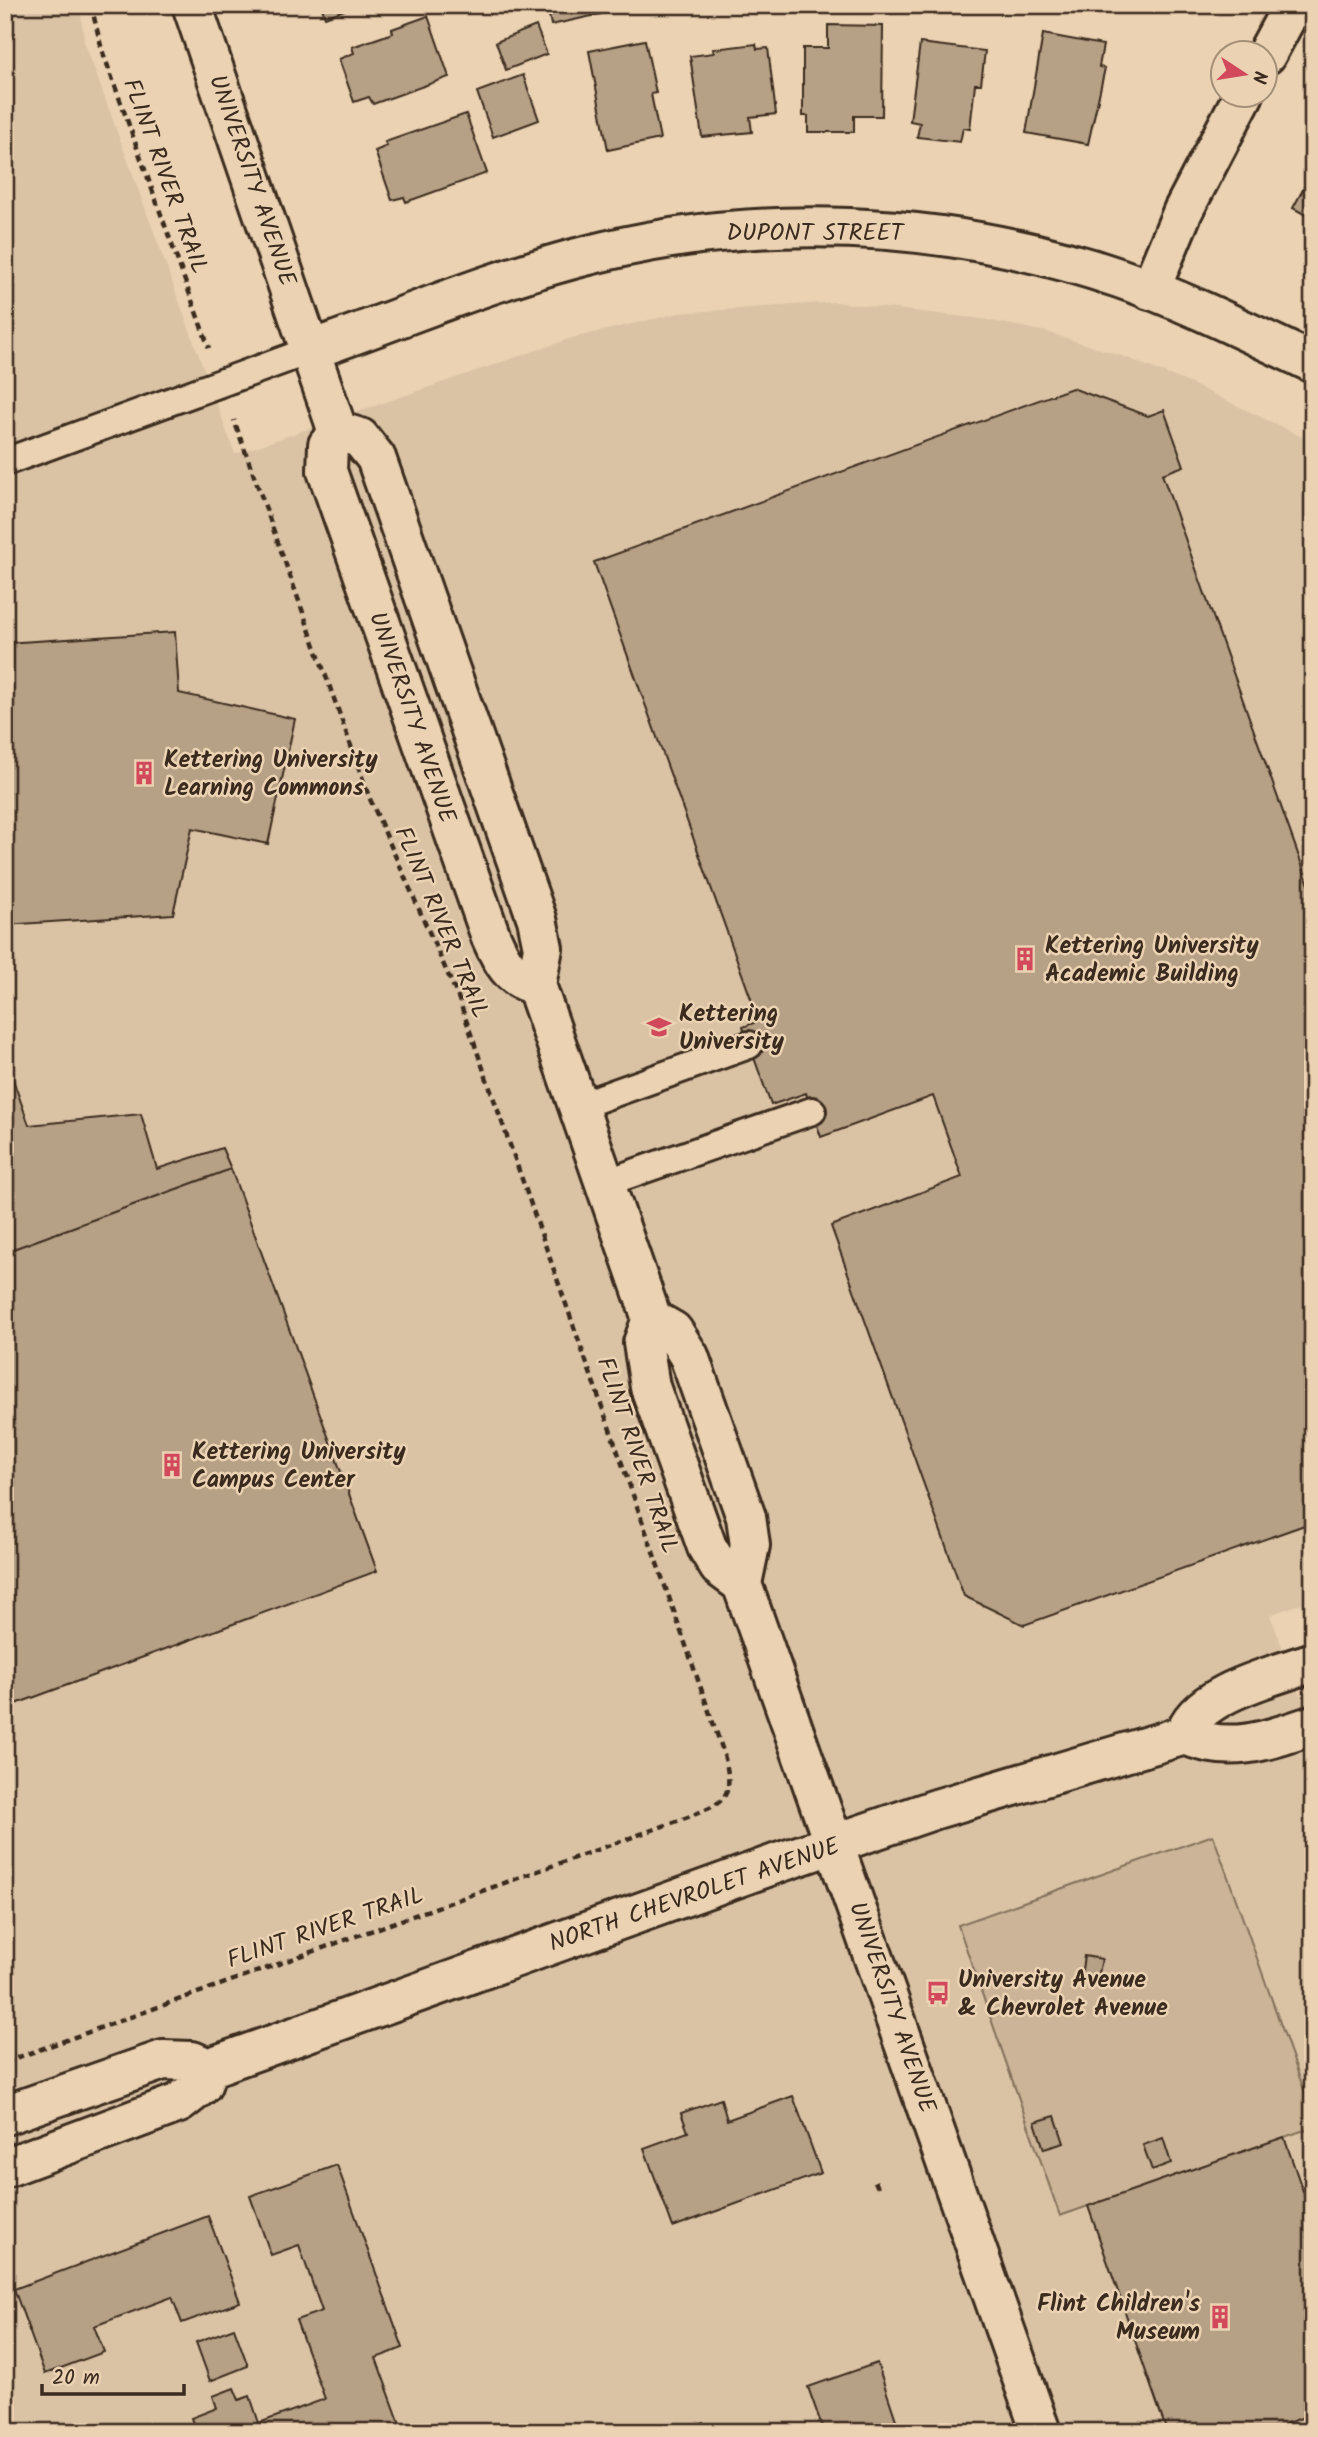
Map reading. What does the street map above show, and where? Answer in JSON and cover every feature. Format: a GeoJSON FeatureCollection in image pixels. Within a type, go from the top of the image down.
{"type":"FeatureCollection","features":[{"type":"Feature","properties":{"kind":"street","name":"UNIVERSITY AVENUE"},"geometry":{"type":"LineString","coordinates":[[192,5],[339,435]]}},
{"type":"Feature","properties":{"kind":"street"},"geometry":{"type":"LineString","coordinates":[[1275,38],[1293,5]]}},
{"type":"Feature","properties":{"kind":"street"},"geometry":{"type":"LineString","coordinates":[[1150,290],[1183,211],[1237,108]]}},
{"type":"Feature","properties":{"kind":"street","name":"DUPONT STREET"},"geometry":{"type":"LineString","coordinates":[[312,350],[476,290],[578,258],[666,239],[743,230],[844,228],[955,238],[1062,260],[1150,290],[1313,363]]}},
{"type":"Feature","properties":{"kind":"street","name":"UNIVERSITY AVENUE"},"geometry":{"type":"LineString","coordinates":[[339,435],[360,438],[376,458],[541,932],[542,961],[536,985],[652,1319],[643,1343],[650,1387],[707,1547],[719,1567],[742,1584],[1041,2432]]}},
{"type":"Feature","properties":{"kind":"street","name":"UNIVERSITY AVENUE"},"geometry":{"type":"LineString","coordinates":[[339,435],[328,445],[327,471],[482,912],[497,951],[511,973],[524,983],[536,985]]}},
{"type":"Feature","properties":{"kind":"street"},"geometry":{"type":"LineString","coordinates":[[1313,1662],[1216,1699],[1191,1719],[1185,1735],[1208,1742],[1246,1746],[1313,1725]]}},
{"type":"Feature","properties":{"kind":"street","name":"NORTH CHEVROLET AVENUE"},"geometry":{"type":"LineString","coordinates":[[208,2068],[936,1809],[1185,1735]]}},
{"type":"Feature","properties":{"kind":"street"},"geometry":{"type":"LineString","coordinates":[[5,2115],[163,2060],[192,2061],[208,2068],[202,2085],[179,2103],[5,2168]]}},
{"type":"Feature","properties":{"kind":"lane"},"geometry":{"type":"LineString","coordinates":[[5,462],[312,350]]}},
{"type":"Feature","properties":{"kind":"lane"},"geometry":{"type":"LineString","coordinates":[[578,1106],[749,1045]]}},
{"type":"Feature","properties":{"kind":"lane"},"geometry":{"type":"LineString","coordinates":[[605,1183],[812,1111]]}},
{"type":"Feature","properties":{"kind":"path","name":"FLINT RIVER TRAIL"},"geometry":{"type":"LineString","coordinates":[[91,5],[102,50],[213,357]]}},
{"type":"Feature","properties":{"kind":"path","name":"FLINT RIVER TRAIL"},"geometry":{"type":"LineString","coordinates":[[5,2062],[680,1820],[718,1804],[728,1793],[730,1786],[719,1738],[458,997],[370,799],[230,409]]}},
{"type":"Feature","properties":{"kind":"path"},"geometry":{"type":"LineString","coordinates":[[875,2181],[878,2188]]}},
{"type":"Feature","properties":{"kind":"shaded area","name":"Kettering University"},"geometry":{"type":"Polygon","coordinates":[[[5,5],[80,5],[84,41],[235,454],[572,338],[679,313],[836,302],[982,319],[1047,332],[1122,356],[1194,385],[1313,442],[1313,1599],[1270,1615],[1313,1727],[1313,2432],[5,2432],[5,5]]]}},
{"type":"Feature","properties":{"kind":"shaded area"},"geometry":{"type":"Polygon","coordinates":[[[1213,1835],[1313,2115],[1313,2127],[1060,2216],[958,1925],[1213,1835]]]}},
{"type":"Feature","properties":{"kind":"building"},"geometry":{"type":"Polygon","coordinates":[[[321,5],[358,5],[325,17],[321,5]]]}},
{"type":"Feature","properties":{"kind":"building"},"geometry":{"type":"Polygon","coordinates":[[[547,5],[599,5],[601,14],[551,25],[547,5]]]}},
{"type":"Feature","properties":{"kind":"building"},"geometry":{"type":"Polygon","coordinates":[[[428,16],[449,77],[373,104],[369,97],[354,102],[339,59],[354,53],[352,47],[393,33],[392,29],[428,16]]]}},
{"type":"Feature","properties":{"kind":"building"},"geometry":{"type":"Polygon","coordinates":[[[828,25],[883,26],[882,116],[854,116],[854,132],[808,132],[808,116],[803,116],[803,48],[828,48],[828,25]]]}},
{"type":"Feature","properties":{"kind":"building"},"geometry":{"type":"Polygon","coordinates":[[[536,26],[547,54],[506,70],[496,42],[536,26]]]}},
{"type":"Feature","properties":{"kind":"building"},"geometry":{"type":"Polygon","coordinates":[[[1043,34],[1103,45],[1099,67],[1105,68],[1088,144],[1026,133],[1043,34]]]}},
{"type":"Feature","properties":{"kind":"building"},"geometry":{"type":"Polygon","coordinates":[[[645,40],[656,93],[651,94],[660,139],[608,150],[589,51],[645,40]]]}},
{"type":"Feature","properties":{"kind":"building"},"geometry":{"type":"Polygon","coordinates":[[[920,43],[985,51],[981,84],[975,84],[970,129],[963,128],[960,142],[917,137],[920,123],[910,121],[920,43]]]}},
{"type":"Feature","properties":{"kind":"building"},"geometry":{"type":"Polygon","coordinates":[[[756,44],[757,49],[768,48],[776,114],[750,117],[752,132],[702,137],[690,56],[714,53],[713,49],[756,44]]]}},
{"type":"Feature","properties":{"kind":"building"},"geometry":{"type":"Polygon","coordinates":[[[523,75],[539,120],[493,137],[477,92],[523,75]]]}},
{"type":"Feature","properties":{"kind":"building"},"geometry":{"type":"Polygon","coordinates":[[[466,114],[487,173],[406,202],[404,197],[392,200],[375,151],[387,146],[385,142],[466,114]]]}},
{"type":"Feature","properties":{"kind":"building"},"geometry":{"type":"Polygon","coordinates":[[[1313,171],[1313,225],[1306,221],[1308,216],[1293,208],[1313,171]]]}},
{"type":"Feature","properties":{"kind":"building","name":"Kettering University Academic Building"},"geometry":{"type":"Polygon","coordinates":[[[1072,388],[1148,416],[1164,410],[1184,466],[1162,474],[1313,896],[1313,1522],[1024,1625],[964,1596],[831,1226],[962,1177],[933,1096],[821,1137],[806,1093],[771,1105],[743,1027],[759,1021],[594,562],[1072,388]]]}},
{"type":"Feature","properties":{"kind":"building","name":"Kettering University Learning Commons"},"geometry":{"type":"Polygon","coordinates":[[[175,632],[179,693],[295,719],[268,844],[192,828],[173,914],[5,925],[5,643],[175,632]]]}},
{"type":"Feature","properties":{"kind":"building"},"geometry":{"type":"Polygon","coordinates":[[[5,1057],[29,1125],[141,1114],[157,1169],[222,1148],[231,1169],[5,1252],[5,1057]]]}},
{"type":"Feature","properties":{"kind":"building","name":"Kettering University Campus Center"},"geometry":{"type":"Polygon","coordinates":[[[231,1169],[377,1571],[5,1708],[5,1252],[231,1169]]]}},
{"type":"Feature","properties":{"kind":"building"},"geometry":{"type":"Polygon","coordinates":[[[1084,1956],[1102,1959],[1098,1978],[1081,1976],[1084,1956]]]}},
{"type":"Feature","properties":{"kind":"building"},"geometry":{"type":"Polygon","coordinates":[[[793,2096],[821,2173],[673,2227],[644,2148],[688,2132],[681,2113],[721,2099],[727,2120],[793,2096]]]}},
{"type":"Feature","properties":{"kind":"building"},"geometry":{"type":"Polygon","coordinates":[[[1055,2116],[1064,2143],[1044,2149],[1035,2122],[1055,2116]]]}},
{"type":"Feature","properties":{"kind":"building","name":"Flint Children's Museum"},"geometry":{"type":"Polygon","coordinates":[[[1284,2137],[1313,2220],[1313,2414],[1287,2423],[1288,2428],[1279,2432],[1167,2432],[1088,2206],[1284,2137]]]}},
{"type":"Feature","properties":{"kind":"building"},"geometry":{"type":"Polygon","coordinates":[[[1163,2138],[1171,2163],[1152,2170],[1143,2145],[1163,2138]]]}},
{"type":"Feature","properties":{"kind":"building"},"geometry":{"type":"Polygon","coordinates":[[[337,2165],[403,2348],[376,2358],[403,2432],[196,2432],[191,2418],[217,2408],[213,2396],[234,2388],[239,2400],[250,2396],[259,2423],[325,2399],[296,2320],[322,2311],[299,2245],[271,2255],[250,2196],[337,2165]]]}},
{"type":"Feature","properties":{"kind":"building"},"geometry":{"type":"Polygon","coordinates":[[[208,2216],[240,2302],[182,2323],[172,2297],[94,2326],[104,2352],[45,2374],[14,2289],[208,2216]]]}},
{"type":"Feature","properties":{"kind":"building"},"geometry":{"type":"Polygon","coordinates":[[[234,2328],[248,2366],[210,2381],[196,2342],[234,2328]]]}},
{"type":"Feature","properties":{"kind":"building"},"geometry":{"type":"Polygon","coordinates":[[[877,2363],[900,2432],[824,2432],[808,2387],[877,2363]]]}},
{"type":"Feature","properties":{"kind":"building"},"geometry":{"type":"Polygon","coordinates":[[[703,2422],[706,2432],[674,2432],[703,2422]]]}},
{"type":"Feature","properties":{"kind":"place","name":"Kettering University Learning Commons"},"geometry":{"type":"Point","coordinates":[144,773]}},
{"type":"Feature","properties":{"kind":"place","name":"Kettering University Academic Building"},"geometry":{"type":"Point","coordinates":[1025,959]}},
{"type":"Feature","properties":{"kind":"place","name":"Kettering University"},"geometry":{"type":"Point","coordinates":[659,1027]}},
{"type":"Feature","properties":{"kind":"place","name":"Kettering University Campus Center"},"geometry":{"type":"Point","coordinates":[172,1465]}},
{"type":"Feature","properties":{"kind":"place","name":"University Avenue & Chevrolet Avenue"},"geometry":{"type":"Point","coordinates":[938,1993]}},
{"type":"Feature","properties":{"kind":"place","name":"Flint Children's Museum"},"geometry":{"type":"Point","coordinates":[1220,2317]}}]}
